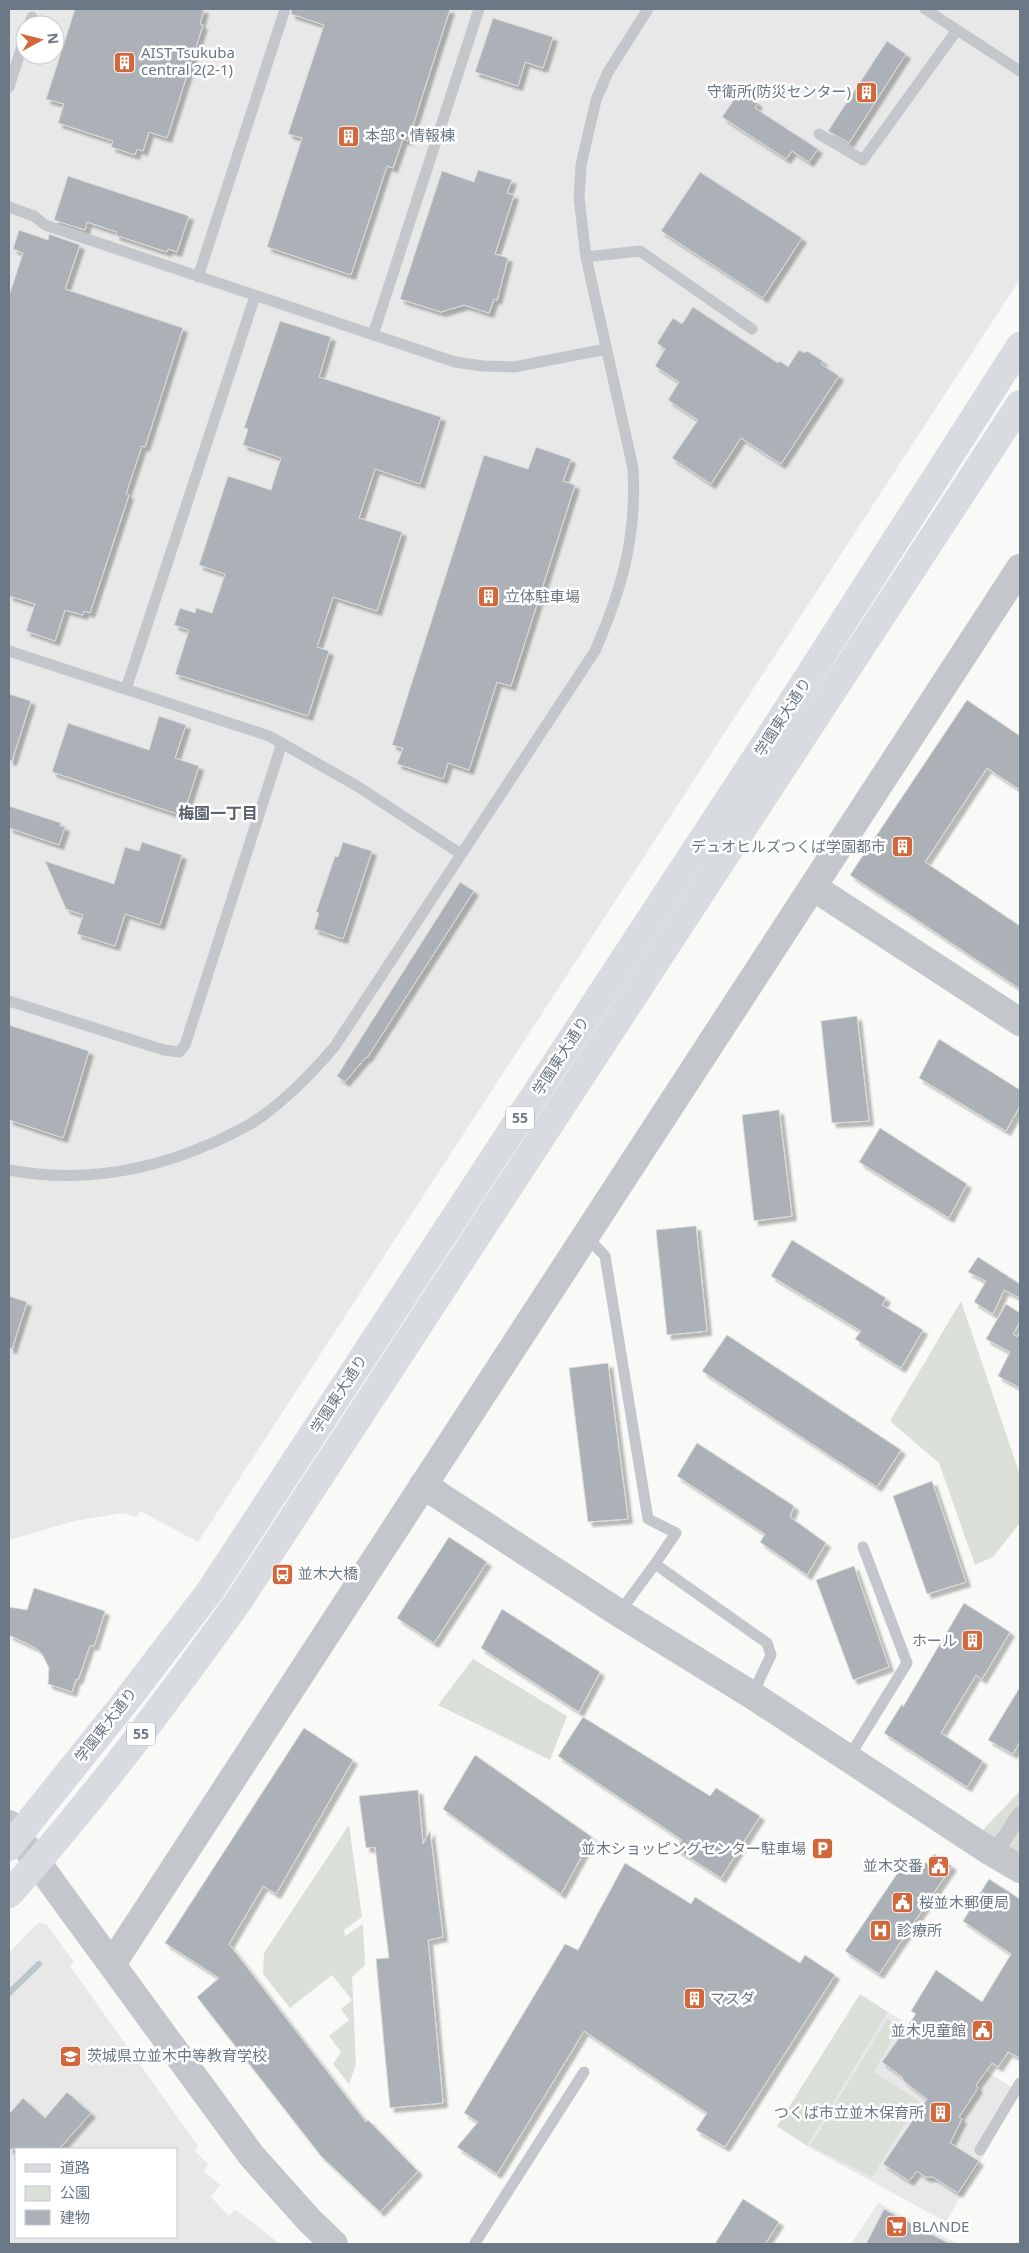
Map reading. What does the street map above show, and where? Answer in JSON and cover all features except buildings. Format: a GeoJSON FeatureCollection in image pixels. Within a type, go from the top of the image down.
{"type":"FeatureCollection","features":[{"type":"Feature","properties":{"kind":"main road","name":"学園東大通り"},"geometry":{"type":"LineString","coordinates":[[12,1836],[210,1591],[776,727],[1020,346]]}},
{"type":"Feature","properties":{"kind":"main road","name":"学園東大通り"},"geometry":{"type":"LineString","coordinates":[[9,1894],[38,1863],[162,1708],[238,1602],[1020,404]]}},
{"type":"Feature","properties":{"kind":"street"},"geometry":{"type":"LineString","coordinates":[[112,1964],[1020,568]]}},
{"type":"Feature","properties":{"kind":"street"},"geometry":{"type":"LineString","coordinates":[[813,888],[1020,1022]]}},
{"type":"Feature","properties":{"kind":"street"},"geometry":{"type":"LineString","coordinates":[[423,1485],[619,1613],[752,1695],[991,1852],[1020,1869]]}},
{"type":"Feature","properties":{"kind":"street"},"geometry":{"type":"LineString","coordinates":[[991,1852],[1004,1840],[1020,1814]]}},
{"type":"Feature","properties":{"kind":"street"},"geometry":{"type":"LineString","coordinates":[[12,1836],[38,1863],[251,2155],[309,2220],[334,2244]]}},
{"type":"Feature","properties":{"kind":"lane"},"geometry":{"type":"LineString","coordinates":[[198,277],[285,9]]}},
{"type":"Feature","properties":{"kind":"lane"},"geometry":{"type":"LineString","coordinates":[[373,335],[479,9]]}},
{"type":"Feature","properties":{"kind":"lane"},"geometry":{"type":"LineString","coordinates":[[9,1170],[54,1175],[84,1175],[146,1167],[231,1135],[260,1118],[314,1071],[335,1046],[595,651],[607,624],[630,547],[635,501],[633,468],[586,257],[579,198],[581,165],[596,100],[608,72],[648,9]]}},
{"type":"Feature","properties":{"kind":"lane"},"geometry":{"type":"LineString","coordinates":[[925,9],[1020,71]]}},
{"type":"Feature","properties":{"kind":"lane"},"geometry":{"type":"LineString","coordinates":[[819,134],[863,160],[957,30]]}},
{"type":"Feature","properties":{"kind":"lane"},"geometry":{"type":"LineString","coordinates":[[9,87],[16,65]]}},
{"type":"Feature","properties":{"kind":"lane"},"geometry":{"type":"LineString","coordinates":[[9,207],[34,216],[44,225],[455,362],[483,366],[514,367],[606,349]]}},
{"type":"Feature","properties":{"kind":"lane"},"geometry":{"type":"LineString","coordinates":[[586,257],[640,251],[752,329]]}},
{"type":"Feature","properties":{"kind":"lane"},"geometry":{"type":"LineString","coordinates":[[126,690],[254,296]]}},
{"type":"Feature","properties":{"kind":"lane"},"geometry":{"type":"LineString","coordinates":[[9,651],[270,736],[357,786],[461,854]]}},
{"type":"Feature","properties":{"kind":"lane"},"geometry":{"type":"LineString","coordinates":[[9,1001],[164,1050],[179,1052],[185,1045],[282,743]]}},
{"type":"Feature","properties":{"kind":"lane"},"geometry":{"type":"LineString","coordinates":[[585,1235],[605,1256],[648,1519],[676,1533],[619,1613]]}},
{"type":"Feature","properties":{"kind":"lane"},"geometry":{"type":"LineString","coordinates":[[848,1758],[906,1663],[863,1547]]}},
{"type":"Feature","properties":{"kind":"lane"},"geometry":{"type":"LineString","coordinates":[[655,1564],[767,1643],[771,1655],[752,1695]]}},
{"type":"Feature","properties":{"kind":"lane"},"geometry":{"type":"LineString","coordinates":[[476,2244],[584,2072]]}},
{"type":"Feature","properties":{"kind":"lane"},"geometry":{"type":"LineString","coordinates":[[980,2150],[1020,2083]]}},
{"type":"Feature","properties":{"kind":"shaded area"},"geometry":{"type":"Polygon","coordinates":[[[9,9],[1020,9],[1020,279],[198,1542],[140,1511],[137,1517],[123,1513],[74,1521],[9,1540],[9,9]]]}},
{"type":"Feature","properties":{"kind":"shaded area","name":"茨城県立並木中等教育学校"},"geometry":{"type":"Polygon","coordinates":[[[38,1923],[46,1924],[74,1962],[70,1966],[198,2146],[195,2151],[208,2164],[204,2171],[220,2185],[211,2197],[229,2216],[235,2209],[280,2244],[9,2244],[9,1953],[38,1923]]]}},
{"type":"Feature","properties":{"kind":"shaded area"},"geometry":{"type":"Polygon","coordinates":[[[888,2012],[1020,2092],[946,2222],[807,2146],[888,2012]]]}},
{"type":"Feature","properties":{"kind":"shaded area","name":"BLΛNDE"},"geometry":{"type":"Polygon","coordinates":[[[878,2203],[958,2244],[851,2244],[878,2203]]]}},
{"type":"Feature","properties":{"kind":"green space"},"geometry":{"type":"Polygon","coordinates":[[[961,1301],[1020,1475],[1020,1523],[993,1557],[975,1565],[939,1463],[890,1421],[961,1301]]]}},
{"type":"Feature","properties":{"kind":"green space"},"geometry":{"type":"Polygon","coordinates":[[[473,1659],[567,1716],[550,1760],[438,1705],[473,1659]]]}},
{"type":"Feature","properties":{"kind":"green space"},"geometry":{"type":"Polygon","coordinates":[[[1020,1791],[1020,1854],[978,1835],[1020,1791]]]}},
{"type":"Feature","properties":{"kind":"green space"},"geometry":{"type":"Polygon","coordinates":[[[349,1825],[362,1917],[344,1930],[345,1936],[363,1924],[365,1965],[352,1977],[356,2064],[349,2084],[333,2064],[341,2052],[329,2036],[349,2020],[341,2009],[352,2000],[332,1975],[290,2008],[263,1974],[264,1953],[349,1825]]]}},
{"type":"Feature","properties":{"kind":"green space"},"geometry":{"type":"Polygon","coordinates":[[[860,1994],[888,2012],[807,2146],[777,2126],[860,1994]]]}},
{"type":"Feature","properties":{"kind":"green space"},"geometry":{"type":"Polygon","coordinates":[[[887,2019],[899,2027],[874,2072],[919,2101],[872,2177],[810,2146],[887,2019]]]}},
{"type":"Feature","properties":{"kind":"waterway"},"geometry":{"type":"LineString","coordinates":[[9,1993],[39,1964]]}},
{"type":"Feature","properties":{"kind":"place","name":"AIST Tsukuba central 2(2-1)"},"geometry":{"type":"Point","coordinates":[125,62]}},
{"type":"Feature","properties":{"kind":"place","name":"守衛所(防災センター)"},"geometry":{"type":"Point","coordinates":[867,92]}},
{"type":"Feature","properties":{"kind":"place","name":"本部・情報棟"},"geometry":{"type":"Point","coordinates":[349,136]}},
{"type":"Feature","properties":{"kind":"place","name":"立体駐車場"},"geometry":{"type":"Point","coordinates":[489,597]}},
{"type":"Feature","properties":{"kind":"place","name":"デュオヒルズつくば学園都市"},"geometry":{"type":"Point","coordinates":[902,847]}},
{"type":"Feature","properties":{"kind":"place","name":"並木大橋"},"geometry":{"type":"Point","coordinates":[282,1574]}},
{"type":"Feature","properties":{"kind":"place","name":"ホール"},"geometry":{"type":"Point","coordinates":[973,1641]}},
{"type":"Feature","properties":{"kind":"place","name":"並木ショッピングセンター駐車場"},"geometry":{"type":"Point","coordinates":[822,1849]}},
{"type":"Feature","properties":{"kind":"place","name":"並木交番"},"geometry":{"type":"Point","coordinates":[939,1866]}},
{"type":"Feature","properties":{"kind":"place","name":"桜並木郵便局"},"geometry":{"type":"Point","coordinates":[903,1903]}},
{"type":"Feature","properties":{"kind":"place","name":"診療所"},"geometry":{"type":"Point","coordinates":[881,1931]}},
{"type":"Feature","properties":{"kind":"place","name":"マスダ"},"geometry":{"type":"Point","coordinates":[694,1999]}},
{"type":"Feature","properties":{"kind":"place","name":"並木児童館"},"geometry":{"type":"Point","coordinates":[982,2031]}},
{"type":"Feature","properties":{"kind":"place","name":"茨城県立並木中等教育学校"},"geometry":{"type":"Point","coordinates":[71,2056]}},
{"type":"Feature","properties":{"kind":"place","name":"つくば市立並木保育所"},"geometry":{"type":"Point","coordinates":[940,2113]}},
{"type":"Feature","properties":{"kind":"place","name":"BLΛNDE"},"geometry":{"type":"Point","coordinates":[896,2227]}},
{"type":"Feature","properties":{"kind":"district","name":"梅園一丁目"},"geometry":{"type":"Point","coordinates":[218,813]}}]}
